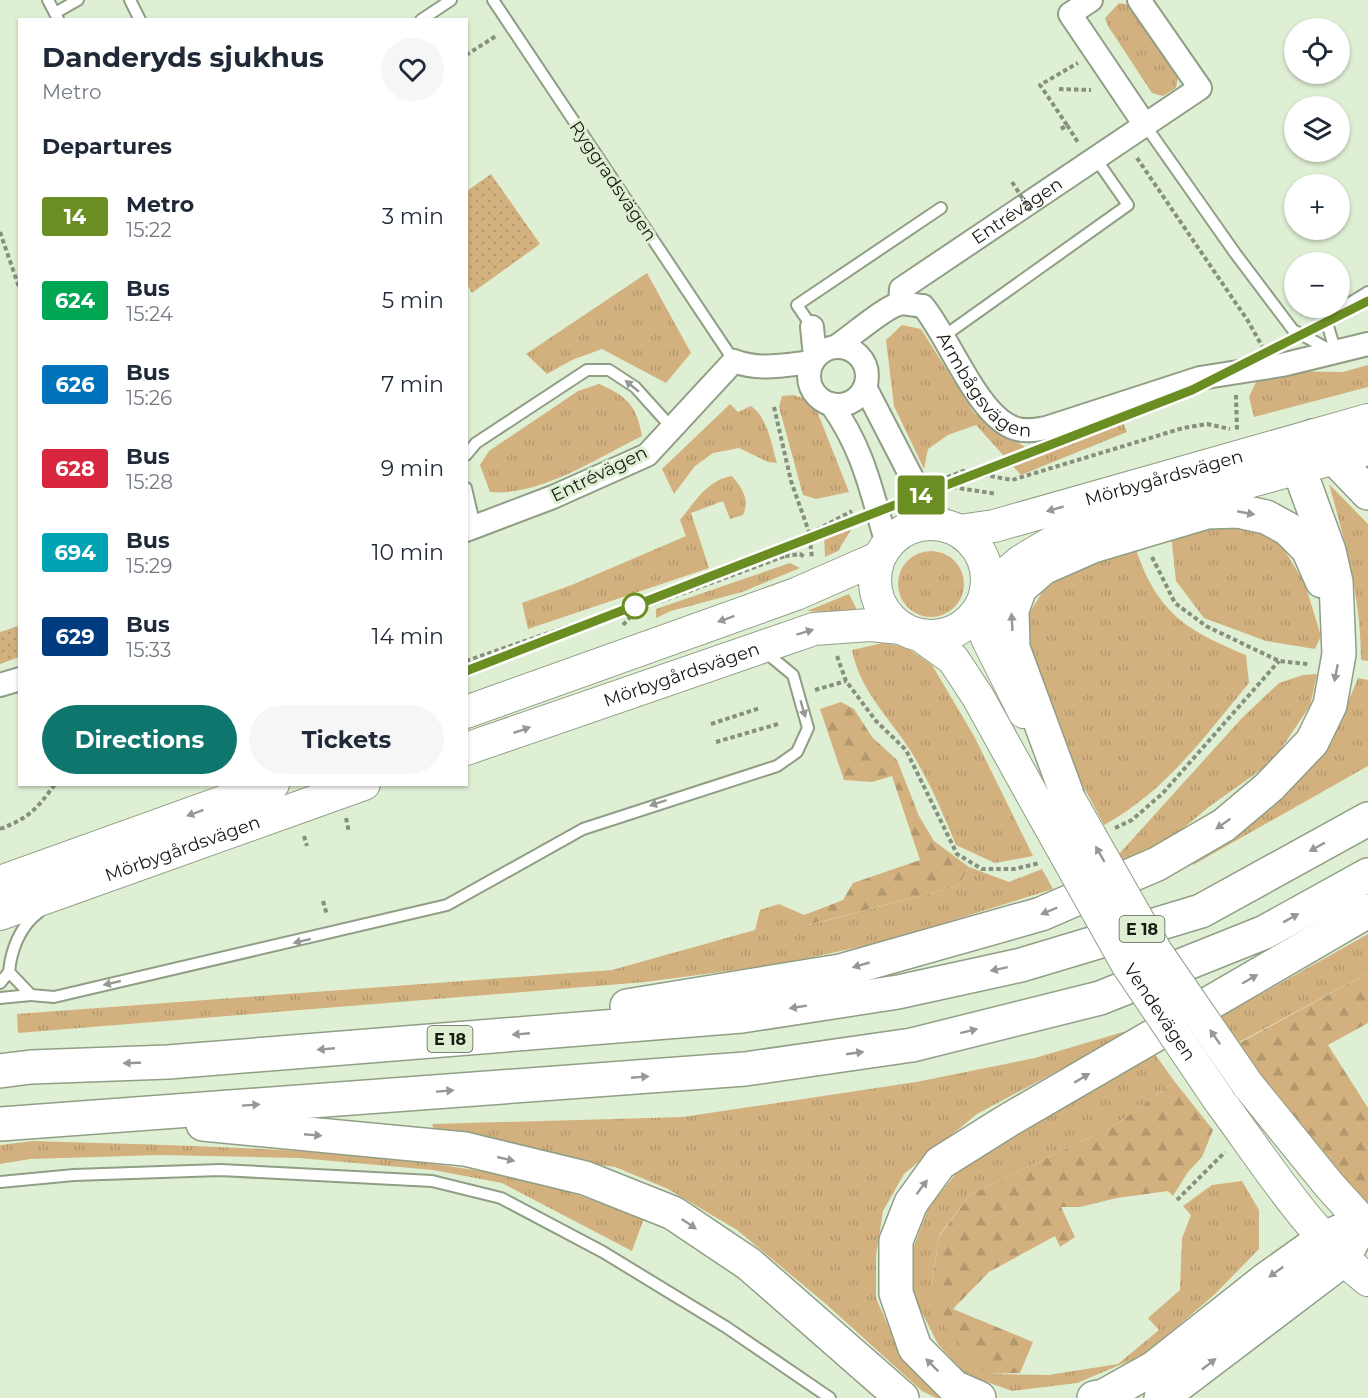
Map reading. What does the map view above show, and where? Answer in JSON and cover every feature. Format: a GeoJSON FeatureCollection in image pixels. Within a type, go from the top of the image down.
{"type":"FeatureCollection","features":[{"type":"Feature","properties":{"kind":"highway"},"geometry":{"type":"LineString","coordinates":[[569,1030],[630,1005],[840,971],[1041,914],[1156,864],[1224,825],[1269,787],[1312,742],[1330,705],[1339,654],[1336,582],[1329,551],[1299,470],[1324,448],[1368,493]]}},
{"type":"Feature","properties":{"kind":"highway"},"geometry":{"type":"LineString","coordinates":[[1056,806],[1013,648],[1012,610],[1020,588],[1043,568],[1093,546],[1207,512],[1238,511],[1266,517],[1288,529],[1308,549],[1338,615]]}},
{"type":"Feature","properties":{"kind":"highway","name":"E 18"},"geometry":{"type":"LineString","coordinates":[[0,1071],[168,1062],[742,1016],[898,992],[1021,965],[1201,911],[1368,819]]}},
{"type":"Feature","properties":{"kind":"highway"},"geometry":{"type":"LineString","coordinates":[[0,1124],[745,1069],[912,1045],[1100,998],[1265,932],[1368,876]]}},
{"type":"Feature","properties":{"kind":"highway"},"geometry":{"type":"LineString","coordinates":[[980,1398],[954,1387],[915,1348],[896,1293],[896,1241],[910,1203],[940,1163],[1006,1121],[1368,912]]}},
{"type":"Feature","properties":{"kind":"highway"},"geometry":{"type":"LineString","coordinates":[[109,1115],[465,1149],[585,1178],[673,1213],[749,1264],[902,1398]]}},
{"type":"Feature","properties":{"kind":"highway"},"geometry":{"type":"LineString","coordinates":[[1161,1398],[1345,1259],[1365,1225]]}},
{"type":"Feature","properties":{"kind":"highway"},"geometry":{"type":"LineString","coordinates":[[1094,1398],[1104,1396],[1154,1368],[1265,1280],[1345,1259]]}},
{"type":"Feature","properties":{"kind":"street"},"geometry":{"type":"LineString","coordinates":[[1091,0],[1070,14],[1145,125]]}},
{"type":"Feature","properties":{"kind":"street","name":"Entrévägen"},"geometry":{"type":"LineString","coordinates":[[900,303],[901,289],[1200,88],[1139,0]]}},
{"type":"Feature","properties":{"kind":"street"},"geometry":{"type":"LineString","coordinates":[[867,326],[865,387],[854,400],[845,404],[831,404],[818,398],[811,385],[809,371],[824,353],[867,326],[878,314],[900,303]]}},
{"type":"Feature","properties":{"kind":"street","name":"Armbågsvägen"},"geometry":{"type":"LineString","coordinates":[[900,303],[923,306],[944,336],[978,396],[1000,420],[1014,429],[1029,431],[1046,428],[1200,378],[1273,366],[1368,344]]}},
{"type":"Feature","properties":{"kind":"street"},"geometry":{"type":"LineString","coordinates":[[812,327],[824,353]]}},
{"type":"Feature","properties":{"kind":"street"},"geometry":{"type":"LineString","coordinates":[[734,361],[750,367],[770,367],[824,353],[854,351],[864,363]]}},
{"type":"Feature","properties":{"kind":"street","name":"Entrévägen"},"geometry":{"type":"LineString","coordinates":[[471,528],[553,497],[646,455],[734,361]]}},
{"type":"Feature","properties":{"kind":"street"},"geometry":{"type":"LineString","coordinates":[[770,367],[811,385]]}},
{"type":"Feature","properties":{"kind":"street"},"geometry":{"type":"LineString","coordinates":[[865,387],[913,480],[952,528],[979,551],[986,571],[983,600],[967,624],[946,635],[911,632],[881,608],[874,579],[883,551],[902,531],[922,524],[952,528]]}},
{"type":"Feature","properties":{"kind":"street"},"geometry":{"type":"LineString","coordinates":[[831,404],[850,430],[874,489],[883,551]]}},
{"type":"Feature","properties":{"kind":"street","name":"Mörbygårdsvägen"},"geometry":{"type":"LineString","coordinates":[[1324,448],[1368,420]]}},
{"type":"Feature","properties":{"kind":"street","name":"Mörbygårdsvägen"},"geometry":{"type":"LineString","coordinates":[[952,528],[994,526],[1324,448],[1368,449]]}},
{"type":"Feature","properties":{"kind":"street","name":"Mörbygårdsvägen"},"geometry":{"type":"LineString","coordinates":[[983,600],[1021,561],[1058,539],[1171,503],[1299,470]]}},
{"type":"Feature","properties":{"kind":"street","name":"Mörbygårdsvägen"},"geometry":{"type":"LineString","coordinates":[[468,711],[796,594],[883,551]]}},
{"type":"Feature","properties":{"kind":"street","name":"Vendevägen"},"geometry":{"type":"LineString","coordinates":[[983,600],[987,638],[1056,806],[1127,964],[1219,1100],[1345,1259]]}},
{"type":"Feature","properties":{"kind":"street","name":"Mörbygårdsvägen"},"geometry":{"type":"LineString","coordinates":[[468,748],[814,629],[870,625],[911,632]]}},
{"type":"Feature","properties":{"kind":"street","name":"Vendevägen"},"geometry":{"type":"LineString","coordinates":[[911,632],[953,659],[1248,1085],[1365,1225]]}},
{"type":"Feature","properties":{"kind":"street"},"geometry":{"type":"LineString","coordinates":[[0,685],[18,680]]}},
{"type":"Feature","properties":{"kind":"street","name":"Mörbygårdsvägen"},"geometry":{"type":"LineString","coordinates":[[0,882],[267,786]]}},
{"type":"Feature","properties":{"kind":"street","name":"Mörbygårdsvägen"},"geometry":{"type":"LineString","coordinates":[[0,914],[358,786]]}},
{"type":"Feature","properties":{"kind":"lane"},"geometry":{"type":"LineString","coordinates":[[48,0],[57,16],[78,0]]}},
{"type":"Feature","properties":{"kind":"lane"},"geometry":{"type":"LineString","coordinates":[[130,0],[139,18]]}},
{"type":"Feature","properties":{"kind":"lane"},"geometry":{"type":"LineString","coordinates":[[424,18],[451,0]]}},
{"type":"Feature","properties":{"kind":"lane","name":"Ryggradsvägen"},"geometry":{"type":"LineString","coordinates":[[493,0],[734,361]]}},
{"type":"Feature","properties":{"kind":"lane"},"geometry":{"type":"LineString","coordinates":[[1145,125],[1293,330],[1336,353]]}},
{"type":"Feature","properties":{"kind":"lane"},"geometry":{"type":"LineString","coordinates":[[944,336],[1128,205],[1096,159]]}},
{"type":"Feature","properties":{"kind":"lane"},"geometry":{"type":"LineString","coordinates":[[812,327],[797,305],[941,208]]}},
{"type":"Feature","properties":{"kind":"lane"},"geometry":{"type":"LineString","coordinates":[[1336,353],[1327,323],[1345,306],[1368,292]]}},
{"type":"Feature","properties":{"kind":"lane"},"geometry":{"type":"LineString","coordinates":[[468,452],[476,442],[587,370],[609,369],[635,387],[672,428]]}},
{"type":"Feature","properties":{"kind":"lane"},"geometry":{"type":"LineString","coordinates":[[468,504],[471,528]]}},
{"type":"Feature","properties":{"kind":"lane"},"geometry":{"type":"LineString","coordinates":[[0,998],[31,995],[54,997],[447,905],[583,829],[777,766],[797,752],[808,728],[793,675],[759,647]]}},
{"type":"Feature","properties":{"kind":"lane"},"geometry":{"type":"LineString","coordinates":[[0,983],[9,972],[11,954],[28,920],[69,888]]}},
{"type":"Feature","properties":{"kind":"lane"},"geometry":{"type":"LineString","coordinates":[[9,972],[31,995]]}},
{"type":"Feature","properties":{"kind":"lane"},"geometry":{"type":"LineString","coordinates":[[0,1182],[74,1175],[220,1170],[432,1181],[501,1198],[612,1258],[726,1327],[830,1398]]}},
{"type":"Feature","properties":{"kind":"path"},"geometry":{"type":"LineString","coordinates":[[468,54],[509,27]]}},
{"type":"Feature","properties":{"kind":"path"},"geometry":{"type":"LineString","coordinates":[[1067,125],[1040,85],[1079,63],[1074,53]]}},
{"type":"Feature","properties":{"kind":"path"},"geometry":{"type":"LineString","coordinates":[[1059,89],[1089,88],[1095,96]]}},
{"type":"Feature","properties":{"kind":"path"},"geometry":{"type":"LineString","coordinates":[[933,483],[963,471],[1012,480],[1183,428],[1207,424],[1237,430],[1236,394],[1273,366],[1248,321],[1124,140]]}},
{"type":"Feature","properties":{"kind":"path"},"geometry":{"type":"LineString","coordinates":[[1012,182],[1032,213]]}},
{"type":"Feature","properties":{"kind":"path"},"geometry":{"type":"LineString","coordinates":[[0,232],[18,284]]}},
{"type":"Feature","properties":{"kind":"path"},"geometry":{"type":"LineString","coordinates":[[618,630],[637,610],[785,556],[800,554],[812,562],[809,532],[791,481],[774,407]]}},
{"type":"Feature","properties":{"kind":"path"},"geometry":{"type":"LineString","coordinates":[[468,660],[755,563],[809,532],[852,511]]}},
{"type":"Feature","properties":{"kind":"path"},"geometry":{"type":"LineString","coordinates":[[785,556],[809,532]]}},
{"type":"Feature","properties":{"kind":"path"},"geometry":{"type":"LineString","coordinates":[[1151,555],[1175,603],[1206,626],[1279,661],[1317,665]]}},
{"type":"Feature","properties":{"kind":"path"},"geometry":{"type":"LineString","coordinates":[[814,690],[846,681]]}},
{"type":"Feature","properties":{"kind":"path"},"geometry":{"type":"LineString","coordinates":[[711,724],[760,708]]}},
{"type":"Feature","properties":{"kind":"path"},"geometry":{"type":"LineString","coordinates":[[717,742],[778,724]]}},
{"type":"Feature","properties":{"kind":"path"},"geometry":{"type":"LineString","coordinates":[[0,829],[24,820],[38,808],[54,786]]}},
{"type":"Feature","properties":{"kind":"path"},"geometry":{"type":"LineString","coordinates":[[346,818],[349,832]]}},
{"type":"Feature","properties":{"kind":"path"},"geometry":{"type":"LineString","coordinates":[[303,833],[307,846]]}},
{"type":"Feature","properties":{"kind":"path"},"geometry":{"type":"LineString","coordinates":[[323,901],[328,918]]}},
{"type":"Feature","properties":{"kind":"path"},"geometry":{"type":"LineString","coordinates":[[1177,1200],[1244,1133]]}},
{"type":"Feature","properties":{"kind":"green space"},"geometry":{"type":"Polygon","coordinates":[[[1119,3],[1129,5],[1178,75],[1176,88],[1163,96],[1152,93],[1108,26],[1105,18],[1119,3]]]}},
{"type":"Feature","properties":{"kind":"green space"},"geometry":{"type":"Polygon","coordinates":[[[491,174],[540,244],[472,293],[468,286],[468,190],[491,174]]]}},
{"type":"Feature","properties":{"kind":"green space"},"geometry":{"type":"Polygon","coordinates":[[[647,273],[691,353],[666,383],[602,349],[572,360],[547,374],[526,354],[647,273]]]}},
{"type":"Feature","properties":{"kind":"green space"},"geometry":{"type":"Polygon","coordinates":[[[902,325],[921,329],[974,413],[1031,451],[1122,420],[1127,432],[1021,475],[976,425],[948,435],[928,449],[924,469],[894,406],[886,340],[902,325]]]}},
{"type":"Feature","properties":{"kind":"green space"},"geometry":{"type":"Polygon","coordinates":[[[1368,365],[1368,387],[1254,417],[1249,397],[1261,371],[1343,372],[1368,365]]]}},
{"type":"Feature","properties":{"kind":"green space"},"geometry":{"type":"Polygon","coordinates":[[[599,384],[617,393],[629,403],[637,417],[642,436],[548,482],[509,492],[490,492],[480,465],[489,451],[578,391],[599,384]]]}},
{"type":"Feature","properties":{"kind":"green space"},"geometry":{"type":"Polygon","coordinates":[[[793,395],[803,398],[817,411],[849,492],[816,499],[803,495],[779,407],[782,396],[793,395]]]}},
{"type":"Feature","properties":{"kind":"green space"},"geometry":{"type":"Polygon","coordinates":[[[730,404],[738,412],[751,406],[757,411],[768,432],[777,463],[768,462],[739,448],[713,453],[695,466],[674,494],[662,469],[730,404]]]}},
{"type":"Feature","properties":{"kind":"green space"},"geometry":{"type":"Polygon","coordinates":[[[732,476],[742,489],[745,499],[743,515],[730,519],[723,501],[691,513],[709,568],[528,629],[522,603],[574,584],[686,536],[680,520],[696,499],[715,482],[732,476]]]}},
{"type":"Feature","properties":{"kind":"green space"},"geometry":{"type":"Polygon","coordinates":[[[1329,484],[1368,524],[1368,661],[1361,660],[1355,592],[1329,484]]]}},
{"type":"Feature","properties":{"kind":"green space"},"geometry":{"type":"Polygon","coordinates":[[[854,525],[838,551],[825,557],[824,533],[854,525]]]}},
{"type":"Feature","properties":{"kind":"green space"},"geometry":{"type":"Polygon","coordinates":[[[1249,527],[1278,539],[1305,584],[1321,636],[1315,649],[1266,641],[1204,618],[1176,581],[1171,535],[1196,529],[1249,527]]]}},
{"type":"Feature","properties":{"kind":"green space"},"geometry":{"type":"Polygon","coordinates":[[[1135,547],[1153,588],[1176,616],[1206,637],[1246,655],[1249,683],[1183,762],[1146,796],[1104,825],[1074,769],[1033,662],[1027,617],[1044,589],[1068,574],[1135,547]]]}},
{"type":"Feature","properties":{"kind":"green space"},"geometry":{"type":"Polygon","coordinates":[[[931,551],[944,554],[954,561],[961,571],[964,584],[961,597],[954,607],[944,614],[931,617],[918,614],[908,607],[901,597],[898,584],[901,571],[908,561],[918,554],[931,551]]]}},
{"type":"Feature","properties":{"kind":"green space"},"geometry":{"type":"Polygon","coordinates":[[[790,563],[800,568],[742,592],[671,611],[656,618],[656,609],[790,563]]]}},
{"type":"Feature","properties":{"kind":"green space"},"geometry":{"type":"Polygon","coordinates":[[[849,594],[859,614],[807,611],[849,594]]]}},
{"type":"Feature","properties":{"kind":"green space"},"geometry":{"type":"Polygon","coordinates":[[[18,626],[18,657],[0,664],[0,632],[18,626]]]}},
{"type":"Feature","properties":{"kind":"green space"},"geometry":{"type":"Polygon","coordinates":[[[883,643],[906,647],[932,665],[974,736],[1033,856],[995,863],[956,845],[919,764],[869,692],[856,665],[852,650],[883,643]]]}},
{"type":"Feature","properties":{"kind":"green space"},"geometry":{"type":"Polygon","coordinates":[[[1317,674],[1310,706],[1272,762],[1210,806],[1162,846],[1122,867],[1119,854],[1242,718],[1279,683],[1303,675],[1317,674]]]}},
{"type":"Feature","properties":{"kind":"green space"},"geometry":{"type":"Polygon","coordinates":[[[1358,678],[1368,680],[1368,766],[1193,865],[1192,860],[1237,833],[1286,794],[1331,744],[1358,678]]]}},
{"type":"Feature","properties":{"kind":"green space"},"geometry":{"type":"Polygon","coordinates":[[[841,702],[854,709],[872,737],[897,760],[919,816],[934,841],[969,867],[958,886],[808,925],[779,904],[804,915],[843,900],[853,883],[920,860],[892,776],[872,782],[844,780],[820,709],[841,702]]]}},
{"type":"Feature","properties":{"kind":"green space"},"geometry":{"type":"Polygon","coordinates":[[[969,867],[1009,882],[1042,869],[1053,889],[883,942],[780,964],[645,982],[18,1033],[17,1014],[612,970],[755,930],[760,910],[779,904],[809,925],[958,886],[969,867]]]}},
{"type":"Feature","properties":{"kind":"green space"},"geometry":{"type":"Polygon","coordinates":[[[1368,934],[1368,973],[1234,1045],[1215,1020],[1368,934]]]}},
{"type":"Feature","properties":{"kind":"green space"},"geometry":{"type":"Polygon","coordinates":[[[1368,973],[1368,1023],[1328,1045],[1368,1108],[1368,1207],[1264,1092],[1234,1046],[1368,973]]]}},
{"type":"Feature","properties":{"kind":"green space"},"geometry":{"type":"Polygon","coordinates":[[[1140,1027],[977,1114],[904,1174],[883,1211],[876,1256],[876,1298],[894,1339],[928,1381],[948,1398],[936,1398],[922,1391],[826,1304],[737,1230],[668,1189],[615,1167],[555,1159],[435,1132],[432,1124],[683,1117],[916,1082],[1035,1058],[1140,1027]]]}},
{"type":"Feature","properties":{"kind":"green space"},"geometry":{"type":"Polygon","coordinates":[[[1154,1053],[1175,1082],[1114,1126],[971,1194],[939,1235],[932,1284],[986,1374],[1048,1375],[1118,1364],[1159,1330],[1148,1318],[1180,1290],[1182,1238],[1191,1215],[1183,1206],[1212,1185],[1242,1181],[1259,1210],[1259,1249],[1215,1294],[1146,1354],[1077,1383],[1012,1391],[965,1374],[938,1344],[914,1297],[912,1251],[929,1207],[971,1155],[1154,1053]]]}},
{"type":"Feature","properties":{"kind":"green space"},"geometry":{"type":"Polygon","coordinates":[[[1175,1082],[1213,1130],[1202,1157],[1188,1172],[1173,1196],[1168,1191],[1117,1198],[1080,1207],[1061,1207],[1075,1237],[1060,1247],[1055,1236],[989,1272],[953,1309],[1033,1342],[1020,1373],[986,1374],[945,1327],[932,1284],[939,1236],[971,1194],[1114,1126],[1175,1082]]]}},
{"type":"Feature","properties":{"kind":"green space"},"geometry":{"type":"Polygon","coordinates":[[[33,1141],[272,1150],[450,1166],[543,1184],[644,1218],[632,1251],[502,1183],[433,1170],[299,1158],[160,1155],[30,1159],[0,1164],[0,1145],[33,1141]]]}},
{"type":"Feature","properties":{"kind":"metro line","name":"14"},"geometry":{"type":"LineString","coordinates":[[468,670],[1192,390],[1368,301]]}}]}
